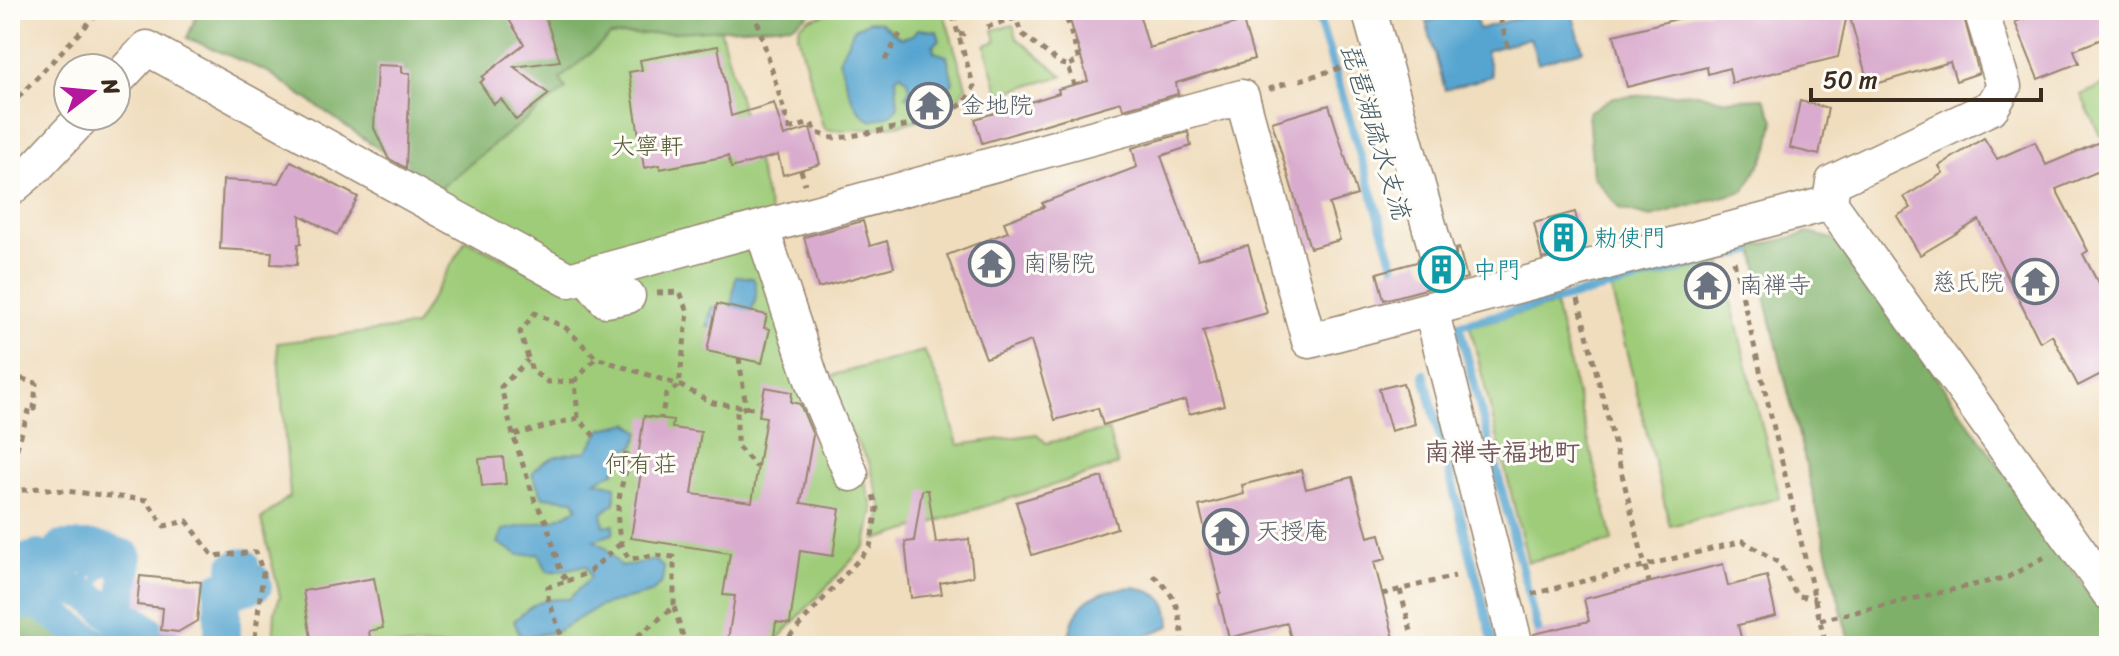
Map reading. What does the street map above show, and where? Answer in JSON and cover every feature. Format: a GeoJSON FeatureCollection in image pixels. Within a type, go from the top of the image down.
{"type":"FeatureCollection","features":[{"type":"Feature","properties":{"kind":"street"},"geometry":{"type":"LineString","coordinates":[[1369,10],[1437,254]]}},
{"type":"Feature","properties":{"kind":"street"},"geometry":{"type":"LineString","coordinates":[[1981,10],[2004,87],[1992,107],[1833,182],[1830,203],[2109,593]]}},
{"type":"Feature","properties":{"kind":"street"},"geometry":{"type":"LineString","coordinates":[[132,64],[147,48],[569,280],[1242,97],[1309,341],[1443,299],[1571,271],[1830,203]]}},
{"type":"Feature","properties":{"kind":"street"},"geometry":{"type":"LineString","coordinates":[[10,189],[69,132]]}},
{"type":"Feature","properties":{"kind":"street"},"geometry":{"type":"LineString","coordinates":[[762,229],[815,389],[862,484]]}},
{"type":"Feature","properties":{"kind":"street"},"geometry":{"type":"LineString","coordinates":[[587,277],[606,300],[636,295]]}},
{"type":"Feature","properties":{"kind":"street"},"geometry":{"type":"LineString","coordinates":[[1443,299],[1516,646]]}},
{"type":"Feature","properties":{"kind":"path"},"geometry":{"type":"LineString","coordinates":[[10,106],[101,10]]}},
{"type":"Feature","properties":{"kind":"path"},"geometry":{"type":"LineString","coordinates":[[754,10],[790,131],[811,123],[817,133],[832,138],[936,120],[963,104],[974,87],[951,10]]}},
{"type":"Feature","properties":{"kind":"path"},"geometry":{"type":"LineString","coordinates":[[987,27],[1016,18],[1021,33],[1061,64],[1068,65],[1079,61],[1067,19]]}},
{"type":"Feature","properties":{"kind":"path"},"geometry":{"type":"LineString","coordinates":[[1500,18],[1508,47]]}},
{"type":"Feature","properties":{"kind":"path"},"geometry":{"type":"LineString","coordinates":[[959,35],[970,32]]}},
{"type":"Feature","properties":{"kind":"path"},"geometry":{"type":"LineString","coordinates":[[885,60],[900,34]]}},
{"type":"Feature","properties":{"kind":"path"},"geometry":{"type":"LineString","coordinates":[[1068,65],[1074,85]]}},
{"type":"Feature","properties":{"kind":"path"},"geometry":{"type":"LineString","coordinates":[[1300,80],[1339,68]]}},
{"type":"Feature","properties":{"kind":"path"},"geometry":{"type":"LineString","coordinates":[[1727,229],[1825,643],[1801,646]]}},
{"type":"Feature","properties":{"kind":"path"},"geometry":{"type":"LineString","coordinates":[[1571,271],[1649,582]]}},
{"type":"Feature","properties":{"kind":"path"},"geometry":{"type":"LineString","coordinates":[[636,295],[680,292],[688,312],[679,385],[666,395],[661,419]]}},
{"type":"Feature","properties":{"kind":"path"},"geometry":{"type":"LineString","coordinates":[[596,358],[575,381],[548,382],[532,371],[520,332],[535,313],[566,328],[596,358],[679,385],[713,403],[761,409]]}},
{"type":"Feature","properties":{"kind":"path"},"geometry":{"type":"LineString","coordinates":[[739,358],[746,407]]}},
{"type":"Feature","properties":{"kind":"path"},"geometry":{"type":"LineString","coordinates":[[529,360],[501,387],[535,501],[546,521],[561,573],[567,581]]}},
{"type":"Feature","properties":{"kind":"path"},"geometry":{"type":"LineString","coordinates":[[10,384],[12,375],[36,383],[34,409],[30,407],[11,472]]}},
{"type":"Feature","properties":{"kind":"path"},"geometry":{"type":"LineString","coordinates":[[575,381],[578,418],[595,437]]}},
{"type":"Feature","properties":{"kind":"path"},"geometry":{"type":"LineString","coordinates":[[746,407],[737,411],[737,446],[757,467]]}},
{"type":"Feature","properties":{"kind":"path"},"geometry":{"type":"LineString","coordinates":[[513,435],[578,418]]}},
{"type":"Feature","properties":{"kind":"path"},"geometry":{"type":"LineString","coordinates":[[623,455],[632,456],[618,493],[620,544],[629,559],[655,555],[674,557],[674,607],[686,646]]}},
{"type":"Feature","properties":{"kind":"path"},"geometry":{"type":"LineString","coordinates":[[781,646],[870,547],[877,509],[862,484]]}},
{"type":"Feature","properties":{"kind":"path"},"geometry":{"type":"LineString","coordinates":[[10,492],[38,488],[147,500],[164,526],[187,521],[213,556],[256,552],[263,573],[254,646]]}},
{"type":"Feature","properties":{"kind":"path"},"geometry":{"type":"LineString","coordinates":[[1505,601],[1743,541],[1779,563],[1797,596],[1815,598]]}},
{"type":"Feature","properties":{"kind":"path"},"geometry":{"type":"LineString","coordinates":[[615,646],[612,640],[565,646],[548,598],[548,587],[589,572],[620,544]]}},
{"type":"Feature","properties":{"kind":"path"},"geometry":{"type":"LineString","coordinates":[[1820,620],[2008,577],[2047,557]]}},
{"type":"Feature","properties":{"kind":"path"},"geometry":{"type":"LineString","coordinates":[[1153,576],[1173,596],[1184,646]]}},
{"type":"Feature","properties":{"kind":"path"},"geometry":{"type":"LineString","coordinates":[[1382,594],[1455,576]]}},
{"type":"Feature","properties":{"kind":"path"},"geometry":{"type":"LineString","coordinates":[[1400,590],[1411,631]]}},
{"type":"Feature","properties":{"kind":"path"},"geometry":{"type":"LineString","coordinates":[[625,646],[674,607]]}},
{"type":"Feature","properties":{"kind":"green space"},"geometry":{"type":"Polygon","coordinates":[[[199,10],[815,10],[793,25],[610,36],[560,79],[566,89],[438,190],[268,72],[187,38],[199,10]]]}},
{"type":"Feature","properties":{"kind":"green space","name":"大寧軒"},"geometry":{"type":"Polygon","coordinates":[[[715,10],[771,214],[572,269],[438,190],[566,89],[560,79],[610,36],[715,10]]]}},
{"type":"Feature","properties":{"kind":"green space"},"geometry":{"type":"Polygon","coordinates":[[[840,10],[943,10],[966,86],[957,100],[944,110],[912,122],[842,130],[823,127],[798,35],[800,25],[809,19],[840,10]]]}},
{"type":"Feature","properties":{"kind":"green space"},"geometry":{"type":"Polygon","coordinates":[[[1013,25],[1017,38],[1063,76],[999,94],[985,45],[996,41],[993,30],[1013,25]]]}},
{"type":"Feature","properties":{"kind":"green space"},"geometry":{"type":"Polygon","coordinates":[[[2109,82],[2109,132],[2100,136],[2081,95],[2109,82]]]}},
{"type":"Feature","properties":{"kind":"green space"},"geometry":{"type":"Polygon","coordinates":[[[1698,93],[1721,100],[1764,98],[1774,120],[1769,149],[1744,191],[1651,217],[1620,209],[1593,176],[1588,112],[1614,97],[1698,93]]]}},
{"type":"Feature","properties":{"kind":"green space"},"geometry":{"type":"Polygon","coordinates":[[[1808,233],[1833,239],[1848,251],[2109,622],[2109,646],[1850,646],[1753,247],[1808,233]]]}},
{"type":"Feature","properties":{"kind":"green space","name":"何有荘"},"geometry":{"type":"Polygon","coordinates":[[[466,240],[557,284],[760,241],[862,471],[873,510],[866,545],[775,642],[776,646],[273,646],[275,611],[280,596],[261,519],[290,496],[277,343],[415,326],[466,240]]]}},
{"type":"Feature","properties":{"kind":"green space"},"geometry":{"type":"Polygon","coordinates":[[[1721,262],[1780,498],[1670,526],[1611,289],[1721,262]]]}},
{"type":"Feature","properties":{"kind":"green space"},"geometry":{"type":"Polygon","coordinates":[[[1555,305],[1613,541],[1528,562],[1470,326],[1555,305]]]}},
{"type":"Feature","properties":{"kind":"green space"},"geometry":{"type":"Polygon","coordinates":[[[924,351],[945,396],[958,445],[1037,434],[1046,443],[1108,430],[1118,465],[876,540],[882,508],[869,462],[820,384],[837,374],[924,351]]]}},
{"type":"Feature","properties":{"kind":"green space"},"geometry":{"type":"Polygon","coordinates":[[[10,608],[37,608],[89,646],[10,646],[10,608]]]}},
{"type":"Feature","properties":{"kind":"water"},"geometry":{"type":"Polygon","coordinates":[[[1473,10],[1479,29],[1524,16],[1523,10],[1571,10],[1583,50],[1538,63],[1530,38],[1486,51],[1492,76],[1445,90],[1426,22],[1473,10]]]}},
{"type":"Feature","properties":{"kind":"water"},"geometry":{"type":"Polygon","coordinates":[[[869,21],[880,22],[901,38],[913,35],[918,29],[937,31],[940,40],[933,45],[934,52],[947,56],[953,82],[949,88],[932,99],[912,99],[906,96],[910,88],[907,79],[900,74],[896,78],[898,107],[891,115],[872,121],[865,116],[850,95],[839,60],[854,29],[869,21]]]}},
{"type":"Feature","properties":{"kind":"water"},"geometry":{"type":"Polygon","coordinates":[[[736,276],[753,278],[756,290],[744,329],[707,327],[712,307],[723,310],[731,307],[736,276]]]}},
{"type":"Feature","properties":{"kind":"water"},"geometry":{"type":"Polygon","coordinates":[[[629,423],[640,432],[634,447],[626,449],[614,472],[595,481],[615,486],[615,503],[602,513],[604,526],[614,524],[613,534],[594,540],[606,548],[621,567],[655,560],[664,568],[662,582],[651,593],[600,606],[558,631],[521,638],[514,621],[545,601],[569,599],[591,577],[587,566],[547,571],[539,554],[519,555],[498,543],[503,530],[554,520],[578,508],[574,500],[543,497],[532,474],[549,459],[586,452],[602,429],[629,423]]]}},
{"type":"Feature","properties":{"kind":"water"},"geometry":{"type":"Polygon","coordinates":[[[1134,587],[1161,598],[1168,609],[1170,626],[1134,640],[1127,646],[1068,646],[1074,619],[1086,602],[1106,591],[1134,587]]]}},
{"type":"Feature","properties":{"kind":"building"},"geometry":{"type":"Polygon","coordinates":[[[503,10],[543,10],[560,61],[514,67],[549,94],[516,120],[501,99],[494,104],[480,83],[484,79],[482,77],[524,44],[503,10]]]}},
{"type":"Feature","properties":{"kind":"building"},"geometry":{"type":"Polygon","coordinates":[[[1067,10],[1138,10],[1149,48],[1243,21],[1254,59],[1176,83],[1178,94],[1123,109],[1121,102],[982,143],[975,119],[1088,81],[1067,10]]]}},
{"type":"Feature","properties":{"kind":"building"},"geometry":{"type":"Polygon","coordinates":[[[1712,10],[1848,10],[1838,57],[1732,83],[1729,68],[1708,74],[1707,67],[1627,87],[1614,35],[1712,10]]]}},
{"type":"Feature","properties":{"kind":"building"},"geometry":{"type":"Polygon","coordinates":[[[1848,10],[1962,10],[1979,73],[1956,81],[1950,62],[1869,86],[1848,10]]]}},
{"type":"Feature","properties":{"kind":"building"},"geometry":{"type":"Polygon","coordinates":[[[2029,10],[2109,10],[2109,36],[2074,50],[2079,63],[2038,79],[2015,22],[2031,16],[2029,10]]]}},
{"type":"Feature","properties":{"kind":"building"},"geometry":{"type":"Polygon","coordinates":[[[718,46],[731,116],[774,103],[784,136],[810,128],[820,164],[783,175],[778,155],[731,168],[728,156],[660,169],[659,165],[644,168],[629,72],[642,70],[640,60],[718,46]]]}},
{"type":"Feature","properties":{"kind":"building"},"geometry":{"type":"Polygon","coordinates":[[[377,65],[402,66],[402,73],[410,73],[406,168],[388,158],[374,128],[377,65]]]}},
{"type":"Feature","properties":{"kind":"building"},"geometry":{"type":"Polygon","coordinates":[[[1800,101],[1828,108],[1819,155],[1790,148],[1800,101]]]}},
{"type":"Feature","properties":{"kind":"building"},"geometry":{"type":"Polygon","coordinates":[[[1329,105],[1357,195],[1329,204],[1340,240],[1310,248],[1272,122],[1329,105]]]}},
{"type":"Feature","properties":{"kind":"building"},"geometry":{"type":"Polygon","coordinates":[[[1188,132],[1191,146],[1161,156],[1198,259],[1248,245],[1267,313],[1203,331],[1224,405],[1189,414],[1185,400],[1103,425],[1098,408],[1055,420],[1031,341],[986,358],[947,255],[1008,232],[1004,222],[1044,207],[1042,203],[1137,167],[1132,148],[1188,132]]]}},
{"type":"Feature","properties":{"kind":"building"},"geometry":{"type":"Polygon","coordinates":[[[1984,138],[1997,159],[2035,142],[2046,165],[2109,138],[2109,167],[2056,189],[2088,251],[2083,254],[2109,304],[2109,370],[2078,386],[2052,335],[2040,342],[1979,220],[1920,255],[1897,216],[1911,208],[1904,197],[1943,173],[1939,166],[1984,138]]]}},
{"type":"Feature","properties":{"kind":"building"},"geometry":{"type":"Polygon","coordinates":[[[291,161],[358,197],[337,235],[300,215],[301,244],[298,244],[297,265],[271,264],[272,252],[220,249],[223,180],[279,183],[291,161]]]}},
{"type":"Feature","properties":{"kind":"building","name":"勅使門"},"geometry":{"type":"Polygon","coordinates":[[[1575,212],[1584,248],[1542,259],[1534,223],[1575,212]]]}},
{"type":"Feature","properties":{"kind":"building"},"geometry":{"type":"Polygon","coordinates":[[[863,221],[870,246],[887,241],[894,267],[818,288],[804,237],[863,221]]]}},
{"type":"Feature","properties":{"kind":"building"},"geometry":{"type":"Polygon","coordinates":[[[1459,248],[1467,278],[1384,300],[1377,273],[1417,262],[1418,259],[1423,268],[1431,273],[1443,273],[1452,267],[1456,249],[1459,248]]]}},
{"type":"Feature","properties":{"kind":"building"},"geometry":{"type":"Polygon","coordinates":[[[717,304],[767,315],[764,328],[770,329],[762,363],[707,351],[717,304]]]}},
{"type":"Feature","properties":{"kind":"building"},"geometry":{"type":"Polygon","coordinates":[[[1403,383],[1415,424],[1391,431],[1379,389],[1403,383]]]}},
{"type":"Feature","properties":{"kind":"building"},"geometry":{"type":"Polygon","coordinates":[[[765,387],[792,392],[791,402],[800,404],[813,435],[801,503],[840,509],[833,556],[800,551],[790,624],[776,622],[773,644],[727,646],[735,596],[723,595],[730,553],[631,538],[643,458],[638,457],[644,416],[673,420],[672,428],[701,432],[692,494],[752,502],[766,417],[759,416],[765,387]]]}},
{"type":"Feature","properties":{"kind":"building"},"geometry":{"type":"Polygon","coordinates":[[[503,457],[506,484],[482,486],[479,459],[503,457]]]}},
{"type":"Feature","properties":{"kind":"building"},"geometry":{"type":"Polygon","coordinates":[[[1301,470],[1306,489],[1352,477],[1368,537],[1380,534],[1386,559],[1374,562],[1396,646],[1304,646],[1303,640],[1292,643],[1287,623],[1229,638],[1199,506],[1244,494],[1242,485],[1301,470]]]}},
{"type":"Feature","properties":{"kind":"building"},"geometry":{"type":"Polygon","coordinates":[[[1102,477],[1117,528],[1032,555],[1016,502],[1102,477]]]}},
{"type":"Feature","properties":{"kind":"building"},"geometry":{"type":"Polygon","coordinates":[[[922,490],[928,490],[936,543],[969,539],[973,576],[940,583],[942,594],[911,598],[905,542],[914,541],[922,490]]]}},
{"type":"Feature","properties":{"kind":"building"},"geometry":{"type":"Polygon","coordinates":[[[1723,564],[1728,586],[1767,576],[1776,616],[1738,625],[1743,646],[1535,646],[1534,634],[1589,621],[1584,599],[1723,564]]]}},
{"type":"Feature","properties":{"kind":"building"},"geometry":{"type":"Polygon","coordinates":[[[140,576],[201,582],[197,621],[178,632],[161,630],[163,608],[137,605],[140,576]]]}},
{"type":"Feature","properties":{"kind":"building"},"geometry":{"type":"Polygon","coordinates":[[[374,578],[383,628],[369,631],[371,646],[328,646],[327,641],[312,644],[303,591],[374,578]]]}},
{"type":"Feature","properties":{"kind":"waterway","name":"琵琶湖疏水支流"},"geometry":{"type":"LineString","coordinates":[[1316,10],[1394,265]]}},
{"type":"Feature","properties":{"kind":"waterway"},"geometry":{"type":"LineString","coordinates":[[1542,646],[1459,325],[1750,251]]}},
{"type":"Feature","properties":{"kind":"waterway","name":"琵琶湖疏水支流"},"geometry":{"type":"LineString","coordinates":[[1424,374],[1494,646]]}},
{"type":"Feature","properties":{"kind":"waterway"},"geometry":{"type":"LineString","coordinates":[[86,546],[84,559],[89,595]]}},
{"type":"Feature","properties":{"kind":"waterway"},"geometry":{"type":"LineString","coordinates":[[10,564],[39,556],[63,568],[72,560],[61,547],[96,547],[94,560],[101,562],[104,549],[126,556],[125,589],[120,609],[168,646]]}},
{"type":"Feature","properties":{"kind":"waterway"},"geometry":{"type":"LineString","coordinates":[[89,595],[108,562],[111,550]]}},
{"type":"Feature","properties":{"kind":"waterway"},"geometry":{"type":"LineString","coordinates":[[220,646],[220,587],[239,582],[234,567],[243,564],[247,583],[255,580],[256,586],[225,595],[225,646]]}},
{"type":"Feature","properties":{"kind":"waterway"},"geometry":{"type":"LineString","coordinates":[[29,580],[38,578],[89,595],[130,631]]}},
{"type":"Feature","properties":{"kind":"waterway"},"geometry":{"type":"LineString","coordinates":[[10,605],[38,603],[99,646]]}},
{"type":"Feature","properties":{"kind":"tunnel"},"geometry":{"type":"LineString","coordinates":[[1437,254],[1446,286]]}},
{"type":"Feature","properties":{"kind":"place","name":"金地院"},"geometry":{"type":"Point","coordinates":[930,105]}},
{"type":"Feature","properties":{"kind":"place","name":"勅使門"},"geometry":{"type":"Point","coordinates":[1563,238]}},
{"type":"Feature","properties":{"kind":"place","name":"南陽院"},"geometry":{"type":"Point","coordinates":[992,263]}},
{"type":"Feature","properties":{"kind":"place","name":"中門"},"geometry":{"type":"Point","coordinates":[1442,270]}},
{"type":"Feature","properties":{"kind":"place","name":"慈氏院"},"geometry":{"type":"Point","coordinates":[2035,282]}},
{"type":"Feature","properties":{"kind":"place","name":"南禅寺"},"geometry":{"type":"Point","coordinates":[1708,285]}},
{"type":"Feature","properties":{"kind":"place","name":"天授庵"},"geometry":{"type":"Point","coordinates":[1225,531]}},
{"type":"Feature","properties":{"kind":"district","name":"南禅寺福地町"},"geometry":{"type":"Point","coordinates":[1502,452]}}]}
